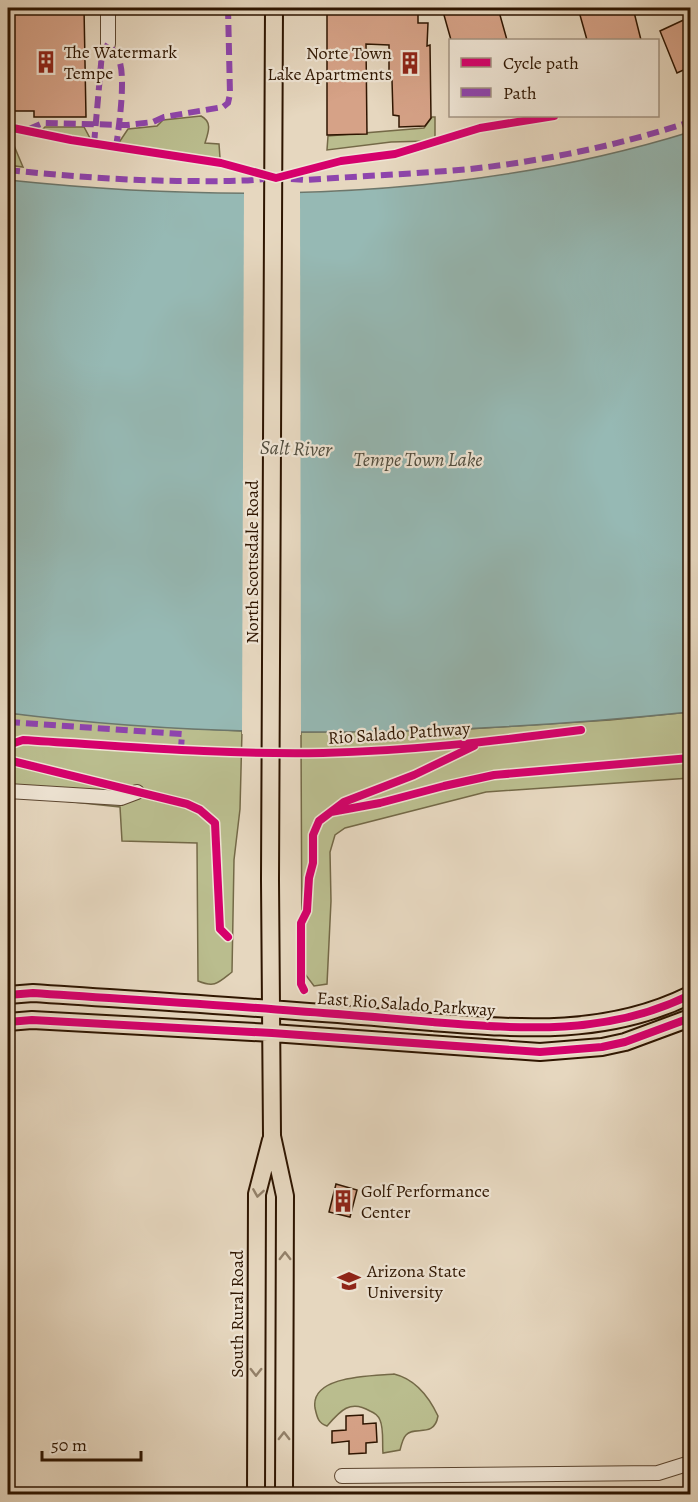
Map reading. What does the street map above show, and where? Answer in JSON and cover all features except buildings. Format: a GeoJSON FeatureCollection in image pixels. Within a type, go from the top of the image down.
{"type":"FeatureCollection","features":[{"type":"Feature","properties":{"kind":"main road","name":"North Scottsdale Road"},"geometry":{"type":"LineString","coordinates":[[272,1009],[274,8]]}},
{"type":"Feature","properties":{"kind":"main road","name":"East Rio Salado Parkway"},"geometry":{"type":"LineString","coordinates":[[8,995],[33,993],[486,1026],[555,1028],[612,1022],[674,1003],[690,995]]}},
{"type":"Feature","properties":{"kind":"main road","name":"South Rural Road"},"geometry":{"type":"LineString","coordinates":[[272,1009],[272,1136],[285,1196],[284,1494]]}},
{"type":"Feature","properties":{"kind":"main road"},"geometry":{"type":"LineString","coordinates":[[8,1022],[32,1020],[540,1052],[602,1047],[625,1042],[690,1018]]}},
{"type":"Feature","properties":{"kind":"main road","name":"South Rural Road"},"geometry":{"type":"LineString","coordinates":[[256,1494],[257,1194],[272,1136]]}},
{"type":"Feature","properties":{"kind":"street"},"geometry":{"type":"LineString","coordinates":[[108,8],[108,44]]}},
{"type":"Feature","properties":{"kind":"street"},"geometry":{"type":"LineString","coordinates":[[8,790],[121,798],[137,792]]}},
{"type":"Feature","properties":{"kind":"street"},"geometry":{"type":"LineString","coordinates":[[342,1476],[658,1473],[690,1462]]}},
{"type":"Feature","properties":{"kind":"green space"},"geometry":{"type":"Polygon","coordinates":[[[201,116],[205,118],[208,125],[205,143],[219,144],[220,158],[118,144],[128,129],[157,126],[163,120],[201,116]]]}},
{"type":"Feature","properties":{"kind":"green space"},"geometry":{"type":"Polygon","coordinates":[[[432,117],[435,117],[435,138],[428,141],[391,142],[327,150],[328,136],[424,128],[432,117]]]}},
{"type":"Feature","properties":{"kind":"green space"},"geometry":{"type":"Polygon","coordinates":[[[45,127],[84,127],[91,140],[41,131],[45,127]]]}},
{"type":"Feature","properties":{"kind":"green space"},"geometry":{"type":"Polygon","coordinates":[[[8,135],[10,136],[23,167],[8,165],[8,135]]]}},
{"type":"Feature","properties":{"kind":"green space"},"geometry":{"type":"Polygon","coordinates":[[[690,712],[690,778],[486,792],[345,828],[335,835],[330,852],[331,901],[327,984],[314,986],[302,970],[301,732],[453,730],[610,720],[690,712]]]}},
{"type":"Feature","properties":{"kind":"green space"},"geometry":{"type":"Polygon","coordinates":[[[8,713],[242,731],[240,809],[234,860],[232,972],[213,984],[198,981],[197,843],[122,841],[120,807],[8,795],[8,713]]]}},
{"type":"Feature","properties":{"kind":"green space"},"geometry":{"type":"Polygon","coordinates":[[[394,1374],[415,1384],[438,1416],[432,1427],[406,1435],[400,1450],[383,1453],[380,1420],[375,1413],[363,1408],[357,1406],[346,1408],[327,1426],[318,1419],[315,1408],[316,1397],[322,1389],[332,1383],[358,1377],[394,1374]]]}},
{"type":"Feature","properties":{"kind":"water","name":"Tempe Town Lake"},"geometry":{"type":"Polygon","coordinates":[[[690,132],[690,712],[520,726],[349,732],[178,728],[8,713],[8,180],[93,188],[180,192],[266,193],[352,190],[438,183],[523,172],[607,155],[690,132]]]}},
{"type":"Feature","properties":{"kind":"pier"},"geometry":{"type":"Polygon","coordinates":[[[244,189],[300,189],[301,735],[242,734],[244,189]]]}},
{"type":"Feature","properties":{"kind":"marked path"},"geometry":{"type":"LineString","coordinates":[[29,129],[43,123],[127,125],[153,122],[164,117],[223,107],[228,103],[230,94],[228,8]]}},
{"type":"Feature","properties":{"kind":"marked path"},"geometry":{"type":"LineString","coordinates":[[94,144],[102,53],[108,44],[118,58],[122,78],[116,147]]}},
{"type":"Feature","properties":{"kind":"marked path"},"geometry":{"type":"LineString","coordinates":[[291,179],[408,174],[498,166],[609,145],[690,122]]}},
{"type":"Feature","properties":{"kind":"marked path"},"geometry":{"type":"LineString","coordinates":[[8,170],[156,180],[264,179]]}},
{"type":"Feature","properties":{"kind":"marked path"},"geometry":{"type":"LineString","coordinates":[[8,722],[182,734],[181,749]]}},
{"type":"Feature","properties":{"kind":"cycle path"},"geometry":{"type":"LineString","coordinates":[[8,127],[71,140],[221,163],[276,178],[341,161],[395,154],[480,128],[548,117]]}},
{"type":"Feature","properties":{"kind":"cycle path","name":"Rio Salado Pathway"},"geometry":{"type":"LineString","coordinates":[[8,745],[23,740],[210,751],[323,753],[452,745],[581,730]]}},
{"type":"Feature","properties":{"kind":"cycle path","name":"Rio Salado Pathway"},"geometry":{"type":"LineString","coordinates":[[304,990],[301,984],[301,923],[307,911],[309,878],[313,863],[313,835],[319,821],[344,802],[414,775],[474,746]]}},
{"type":"Feature","properties":{"kind":"cycle path"},"geometry":{"type":"LineString","coordinates":[[331,812],[380,803],[494,775],[690,758]]}},
{"type":"Feature","properties":{"kind":"cycle path"},"geometry":{"type":"LineString","coordinates":[[8,760],[187,804],[200,810],[215,823],[220,929],[228,937]]}},
{"type":"Feature","properties":{"kind":"cycle path"},"geometry":{"type":"LineString","coordinates":[[8,995],[33,993],[263,1008],[466,1025],[531,1027],[596,1023],[627,1017],[659,1008],[690,995]]}},
{"type":"Feature","properties":{"kind":"cycle path"},"geometry":{"type":"LineString","coordinates":[[8,1022],[32,1020],[272,1033],[540,1052],[602,1047],[625,1042],[690,1018]]}},
{"type":"Feature","properties":{"kind":"place","name":"The Watermark Tempe"},"geometry":{"type":"Point","coordinates":[46,62]}},
{"type":"Feature","properties":{"kind":"place","name":"Norte Town Lake Apartments"},"geometry":{"type":"Point","coordinates":[410,63]}},
{"type":"Feature","properties":{"kind":"place","name":"Golf Performance Center"},"geometry":{"type":"Point","coordinates":[343,1201]}},
{"type":"Feature","properties":{"kind":"place","name":"Arizona State University"},"geometry":{"type":"Point","coordinates":[349,1281]}},
{"type":"Feature","properties":{"kind":"water label","name":"Salt River"},"geometry":{"type":"Point","coordinates":[296,448]}}]}
